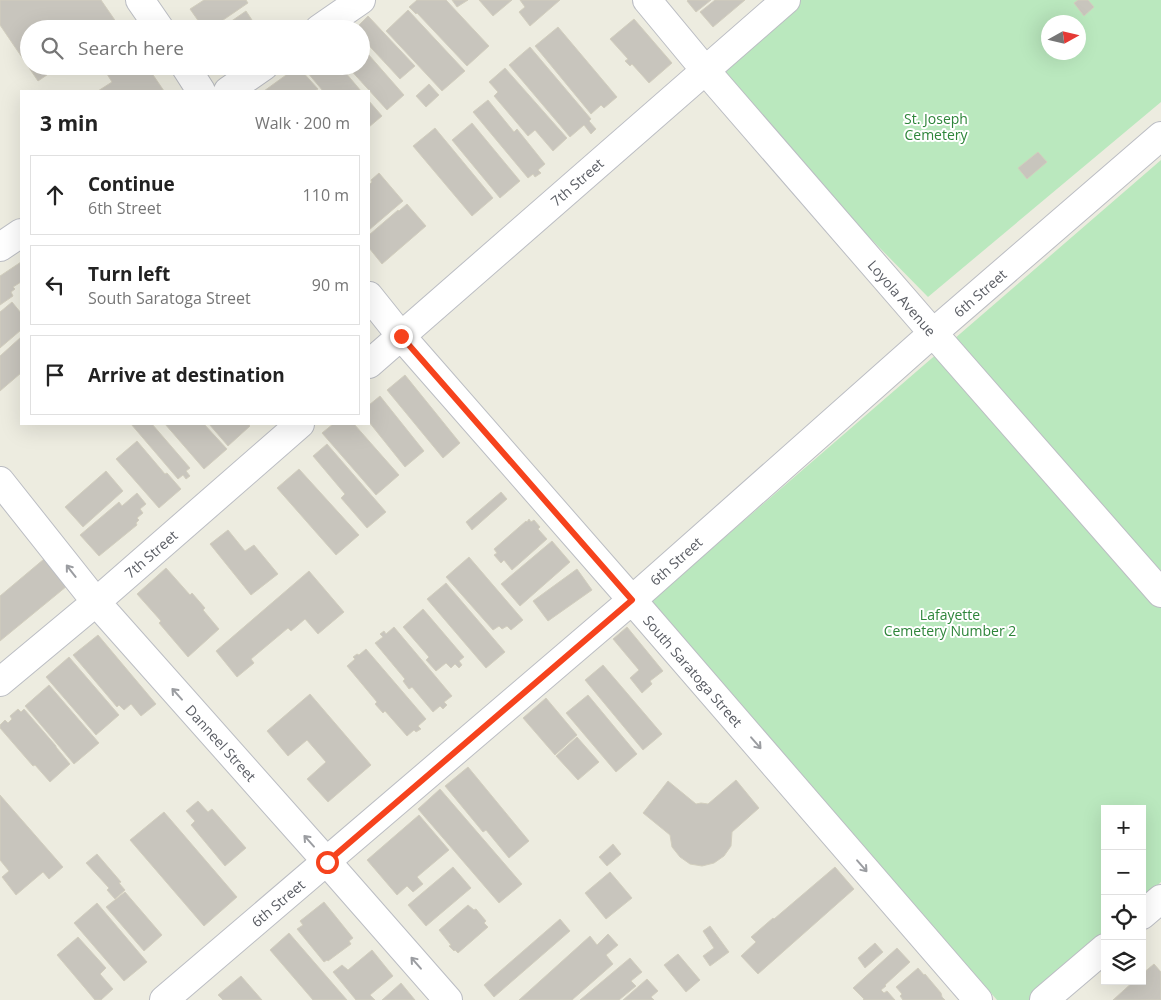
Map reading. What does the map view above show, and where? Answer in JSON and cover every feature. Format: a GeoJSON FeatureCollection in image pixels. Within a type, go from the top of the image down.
{"type":"FeatureCollection","features":[{"type":"Feature","properties":{"kind":"street"},"geometry":{"type":"LineString","coordinates":[[140,0],[154,20]]}},
{"type":"Feature","properties":{"kind":"street"},"geometry":{"type":"LineString","coordinates":[[332,20],[361,0]]}},
{"type":"Feature","properties":{"kind":"street","name":"Loyola Avenue"},"geometry":{"type":"LineString","coordinates":[[647,0],[705,70],[1161,593]]}},
{"type":"Feature","properties":{"kind":"street","name":"7th Street"},"geometry":{"type":"LineString","coordinates":[[370,363],[786,0]]}},
{"type":"Feature","properties":{"kind":"street"},"geometry":{"type":"LineString","coordinates":[[191,75],[200,90]]}},
{"type":"Feature","properties":{"kind":"street"},"geometry":{"type":"LineString","coordinates":[[229,90],[251,75]]}},
{"type":"Feature","properties":{"kind":"street","name":"6th Street"},"geometry":{"type":"LineString","coordinates":[[164,1000],[632,600],[933,333],[1161,136]]}},
{"type":"Feature","properties":{"kind":"street"},"geometry":{"type":"LineString","coordinates":[[0,247],[20,234]]}},
{"type":"Feature","properties":{"kind":"street","name":"South Saratoga Street"},"geometry":{"type":"LineString","coordinates":[[370,297],[401,336],[978,1000]]}},
{"type":"Feature","properties":{"kind":"street","name":"7th Street"},"geometry":{"type":"LineString","coordinates":[[0,682],[96,602],[299,425]]}},
{"type":"Feature","properties":{"kind":"street","name":"Danneel Street"},"geometry":{"type":"LineString","coordinates":[[0,481],[96,602],[448,1000]]}},
{"type":"Feature","properties":{"kind":"street"},"geometry":{"type":"LineString","coordinates":[[1146,912],[1161,899]]}},
{"type":"Feature","properties":{"kind":"street"},"geometry":{"type":"LineString","coordinates":[[1044,1000],[1101,951]]}},
{"type":"Feature","properties":{"kind":"green space","name":"St. Joseph Cemetery"},"geometry":{"type":"Polygon","coordinates":[[[795,0],[1161,0],[1161,102],[928,297],[705,70],[795,0]]]}},
{"type":"Feature","properties":{"kind":"green space","name":"Lafayette Cemetery Number 2"},"geometry":{"type":"Polygon","coordinates":[[[1161,160],[1161,882],[1146,895],[1146,805],[1101,805],[1101,937],[1030,1000],[997,1000],[651,601],[1161,160]]]}},
{"type":"Feature","properties":{"kind":"building"},"geometry":{"type":"Polygon","coordinates":[[[0,0],[101,0],[115,20],[20,20],[20,54],[0,25],[0,0]]]}},
{"type":"Feature","properties":{"kind":"building"},"geometry":{"type":"Polygon","coordinates":[[[204,0],[246,0],[248,3],[223,20],[198,20],[190,9],[204,0]]]}},
{"type":"Feature","properties":{"kind":"building"},"geometry":{"type":"Polygon","coordinates":[[[417,0],[446,0],[489,46],[467,66],[409,7],[417,0]]]}},
{"type":"Feature","properties":{"kind":"building"},"geometry":{"type":"Polygon","coordinates":[[[452,0],[468,0],[457,7],[452,0]]]}},
{"type":"Feature","properties":{"kind":"building"},"geometry":{"type":"Polygon","coordinates":[[[479,0],[512,0],[493,16],[479,0]]]}},
{"type":"Feature","properties":{"kind":"building"},"geometry":{"type":"Polygon","coordinates":[[[520,0],[560,0],[530,26],[519,12],[525,7],[520,0]]]}},
{"type":"Feature","properties":{"kind":"building"},"geometry":{"type":"Polygon","coordinates":[[[688,0],[711,0],[696,12],[688,0]]]}},
{"type":"Feature","properties":{"kind":"building"},"geometry":{"type":"Polygon","coordinates":[[[715,0],[745,0],[713,27],[700,12],[715,0]]]}},
{"type":"Feature","properties":{"kind":"building"},"geometry":{"type":"Polygon","coordinates":[[[1078,0],[1088,0],[1094,7],[1083,15],[1074,3],[1078,0]]]}},
{"type":"Feature","properties":{"kind":"building"},"geometry":{"type":"Polygon","coordinates":[[[408,10],[465,71],[442,91],[386,31],[408,10]]]}},
{"type":"Feature","properties":{"kind":"building"},"geometry":{"type":"Polygon","coordinates":[[[246,11],[252,20],[233,20],[246,11]]]}},
{"type":"Feature","properties":{"kind":"building"},"geometry":{"type":"Polygon","coordinates":[[[368,16],[415,66],[400,79],[370,47],[370,20],[364,20],[368,16]]]}},
{"type":"Feature","properties":{"kind":"building"},"geometry":{"type":"Polygon","coordinates":[[[634,19],[672,63],[649,83],[632,64],[630,66],[625,61],[628,59],[610,39],[634,19]]]}},
{"type":"Feature","properties":{"kind":"building"},"geometry":{"type":"Polygon","coordinates":[[[558,27],[617,97],[604,108],[601,105],[591,114],[535,46],[558,27]]]}},
{"type":"Feature","properties":{"kind":"building"},"geometry":{"type":"Polygon","coordinates":[[[530,47],[591,119],[589,121],[596,129],[591,134],[584,125],[570,137],[509,65],[530,47]]]}},
{"type":"Feature","properties":{"kind":"building"},"geometry":{"type":"Polygon","coordinates":[[[370,56],[404,95],[387,110],[355,75],[370,75],[370,56]]]}},
{"type":"Feature","properties":{"kind":"building"},"geometry":{"type":"Polygon","coordinates":[[[505,68],[567,138],[553,151],[535,130],[528,136],[494,96],[498,92],[489,82],[505,68]]]}},
{"type":"Feature","properties":{"kind":"building"},"geometry":{"type":"Polygon","coordinates":[[[34,75],[47,75],[38,81],[34,75]]]}},
{"type":"Feature","properties":{"kind":"building"},"geometry":{"type":"Polygon","coordinates":[[[108,75],[153,75],[163,90],[100,90],[112,82],[108,75]]]}},
{"type":"Feature","properties":{"kind":"building"},"geometry":{"type":"Polygon","coordinates":[[[286,75],[305,75],[318,89],[316,90],[265,90],[286,75]]]}},
{"type":"Feature","properties":{"kind":"building"},"geometry":{"type":"Polygon","coordinates":[[[310,75],[348,75],[360,90],[322,90],[310,75]]]}},
{"type":"Feature","properties":{"kind":"building"},"geometry":{"type":"Polygon","coordinates":[[[429,84],[439,95],[426,107],[416,96],[429,84]]]}},
{"type":"Feature","properties":{"kind":"building"},"geometry":{"type":"Polygon","coordinates":[[[488,100],[514,132],[517,129],[545,164],[538,170],[541,173],[535,177],[533,174],[528,178],[473,112],[488,100]]]}},
{"type":"Feature","properties":{"kind":"building"},"geometry":{"type":"Polygon","coordinates":[[[370,102],[382,116],[370,126],[370,102]]]}},
{"type":"Feature","properties":{"kind":"building"},"geometry":{"type":"Polygon","coordinates":[[[472,123],[520,181],[500,198],[452,140],[472,123]]]}},
{"type":"Feature","properties":{"kind":"building"},"geometry":{"type":"Polygon","coordinates":[[[435,128],[493,198],[472,216],[413,146],[435,128]]]}},
{"type":"Feature","properties":{"kind":"building"},"geometry":{"type":"Polygon","coordinates":[[[1038,152],[1047,162],[1027,179],[1018,168],[1038,152]]]}},
{"type":"Feature","properties":{"kind":"building"},"geometry":{"type":"Polygon","coordinates":[[[379,173],[403,201],[370,229],[370,184],[372,182],[371,180],[379,173]]]}},
{"type":"Feature","properties":{"kind":"building"},"geometry":{"type":"Polygon","coordinates":[[[407,204],[426,226],[382,264],[370,249],[370,234],[407,204]]]}},
{"type":"Feature","properties":{"kind":"building"},"geometry":{"type":"Polygon","coordinates":[[[20,263],[20,283],[13,287],[15,289],[11,292],[13,296],[0,305],[0,276],[20,263]]]}},
{"type":"Feature","properties":{"kind":"building"},"geometry":{"type":"Polygon","coordinates":[[[12,302],[20,312],[20,331],[0,348],[0,312],[12,302]]]}},
{"type":"Feature","properties":{"kind":"building"},"geometry":{"type":"Polygon","coordinates":[[[20,338],[20,374],[0,391],[0,356],[20,338]]]}},
{"type":"Feature","properties":{"kind":"building"},"geometry":{"type":"Polygon","coordinates":[[[405,375],[460,443],[443,458],[387,390],[405,375]]]}},
{"type":"Feature","properties":{"kind":"building"},"geometry":{"type":"Polygon","coordinates":[[[380,396],[424,451],[405,467],[370,423],[370,404],[380,396]]]}},
{"type":"Feature","properties":{"kind":"building"},"geometry":{"type":"Polygon","coordinates":[[[132,425],[153,425],[190,468],[186,471],[190,476],[186,479],[183,475],[178,479],[132,425]]]}},
{"type":"Feature","properties":{"kind":"building"},"geometry":{"type":"Polygon","coordinates":[[[166,425],[205,425],[227,449],[204,469],[166,425]]]}},
{"type":"Feature","properties":{"kind":"building"},"geometry":{"type":"Polygon","coordinates":[[[210,425],[250,426],[228,446],[210,425]]]}},
{"type":"Feature","properties":{"kind":"building"},"geometry":{"type":"Polygon","coordinates":[[[332,425],[355,425],[399,475],[376,495],[322,433],[332,425]]]}},
{"type":"Feature","properties":{"kind":"building"},"geometry":{"type":"Polygon","coordinates":[[[137,441],[165,474],[167,473],[181,489],[159,508],[116,459],[137,441]]]}},
{"type":"Feature","properties":{"kind":"building"},"geometry":{"type":"Polygon","coordinates":[[[327,444],[386,512],[367,528],[341,498],[345,494],[313,456],[327,444]]]}},
{"type":"Feature","properties":{"kind":"building"},"geometry":{"type":"Polygon","coordinates":[[[299,469],[359,535],[336,555],[277,488],[299,469]]]}},
{"type":"Feature","properties":{"kind":"building"},"geometry":{"type":"Polygon","coordinates":[[[106,471],[123,491],[83,527],[65,507],[106,471]]]}},
{"type":"Feature","properties":{"kind":"building"},"geometry":{"type":"Polygon","coordinates":[[[501,492],[507,499],[472,530],[466,522],[501,492]]]}},
{"type":"Feature","properties":{"kind":"building"},"geometry":{"type":"Polygon","coordinates":[[[137,493],[146,504],[140,509],[143,513],[137,518],[139,520],[136,523],[137,525],[99,556],[80,535],[119,502],[122,506],[137,493]]]}},
{"type":"Feature","properties":{"kind":"building"},"geometry":{"type":"Polygon","coordinates":[[[529,519],[531,522],[534,520],[540,527],[538,529],[547,539],[512,570],[504,560],[501,563],[494,555],[497,553],[494,549],[529,519]]]}},
{"type":"Feature","properties":{"kind":"building"},"geometry":{"type":"Polygon","coordinates":[[[228,530],[245,551],[254,545],[278,574],[251,595],[210,544],[228,530]]]}},
{"type":"Feature","properties":{"kind":"building"},"geometry":{"type":"Polygon","coordinates":[[[552,541],[570,562],[520,606],[501,584],[552,541]]]}},
{"type":"Feature","properties":{"kind":"building"},"geometry":{"type":"Polygon","coordinates":[[[469,557],[523,620],[511,630],[507,626],[502,629],[499,626],[493,630],[446,577],[469,557]]]}},
{"type":"Feature","properties":{"kind":"building"},"geometry":{"type":"Polygon","coordinates":[[[44,559],[67,586],[0,641],[0,596],[44,559]]]}},
{"type":"Feature","properties":{"kind":"building"},"geometry":{"type":"Polygon","coordinates":[[[166,568],[190,595],[192,593],[219,629],[188,657],[159,623],[161,621],[137,594],[166,568]]]}},
{"type":"Feature","properties":{"kind":"building"},"geometry":{"type":"Polygon","coordinates":[[[577,569],[592,590],[548,621],[533,601],[577,569]]]}},
{"type":"Feature","properties":{"kind":"building"},"geometry":{"type":"Polygon","coordinates":[[[309,571],[344,612],[318,634],[305,619],[291,631],[288,628],[251,659],[254,663],[237,677],[216,651],[309,571]]]}},
{"type":"Feature","properties":{"kind":"building"},"geometry":{"type":"Polygon","coordinates":[[[446,583],[505,652],[486,668],[427,599],[446,583]]]}},
{"type":"Feature","properties":{"kind":"building"},"geometry":{"type":"Polygon","coordinates":[[[423,609],[464,657],[459,661],[462,665],[459,668],[455,664],[451,668],[446,663],[436,671],[426,660],[429,657],[403,627],[423,609]]]}},
{"type":"Feature","properties":{"kind":"building"},"geometry":{"type":"Polygon","coordinates":[[[394,627],[452,696],[444,702],[447,705],[443,709],[440,706],[433,712],[412,687],[409,689],[403,681],[405,679],[375,643],[383,637],[380,634],[384,631],[386,634],[394,627]]]}},
{"type":"Feature","properties":{"kind":"building"},"geometry":{"type":"Polygon","coordinates":[[[627,627],[663,671],[650,681],[652,684],[642,693],[630,678],[639,670],[613,639],[627,627]]]}},
{"type":"Feature","properties":{"kind":"building"},"geometry":{"type":"Polygon","coordinates":[[[98,635],[156,704],[141,716],[131,704],[124,710],[119,705],[117,707],[73,655],[98,635]]]}},
{"type":"Feature","properties":{"kind":"building"},"geometry":{"type":"Polygon","coordinates":[[[366,649],[426,719],[418,726],[421,729],[416,732],[414,730],[407,736],[385,711],[383,713],[375,704],[377,702],[347,666],[355,659],[353,657],[366,649]]]}},
{"type":"Feature","properties":{"kind":"building"},"geometry":{"type":"Polygon","coordinates":[[[69,657],[119,715],[96,735],[46,677],[69,657]]]}},
{"type":"Feature","properties":{"kind":"building"},"geometry":{"type":"Polygon","coordinates":[[[603,665],[662,734],[643,750],[585,680],[603,665]]]}},
{"type":"Feature","properties":{"kind":"building"},"geometry":{"type":"Polygon","coordinates":[[[49,685],[99,743],[74,764],[25,706],[49,685]]]}},
{"type":"Feature","properties":{"kind":"building"},"geometry":{"type":"Polygon","coordinates":[[[310,694],[371,765],[328,802],[307,779],[326,762],[307,740],[288,756],[267,731],[310,694]]]}},
{"type":"Feature","properties":{"kind":"building"},"geometry":{"type":"Polygon","coordinates":[[[588,695],[637,754],[616,772],[566,713],[588,695]]]}},
{"type":"Feature","properties":{"kind":"building"},"geometry":{"type":"Polygon","coordinates":[[[546,698],[577,735],[555,755],[523,718],[546,698]]]}},
{"type":"Feature","properties":{"kind":"building"},"geometry":{"type":"Polygon","coordinates":[[[18,709],[21,712],[24,709],[70,764],[50,782],[35,765],[33,766],[0,728],[0,725],[5,720],[8,723],[12,719],[10,716],[18,709]]]}},
{"type":"Feature","properties":{"kind":"building"},"geometry":{"type":"Polygon","coordinates":[[[577,737],[599,762],[578,780],[556,756],[577,737]]]}},
{"type":"Feature","properties":{"kind":"building"},"geometry":{"type":"Polygon","coordinates":[[[468,767],[529,841],[509,858],[486,830],[483,832],[445,786],[468,767]]]}},
{"type":"Feature","properties":{"kind":"building"},"geometry":{"type":"Polygon","coordinates":[[[736,780],[759,808],[732,832],[731,846],[724,856],[714,863],[702,866],[690,864],[680,857],[672,847],[670,835],[643,813],[668,781],[696,804],[708,804],[736,780]]]}},
{"type":"Feature","properties":{"kind":"building"},"geometry":{"type":"Polygon","coordinates":[[[440,789],[522,884],[499,903],[418,809],[440,789]]]}},
{"type":"Feature","properties":{"kind":"building"},"geometry":{"type":"Polygon","coordinates":[[[0,795],[63,867],[49,879],[43,872],[16,895],[2,877],[9,871],[0,860],[0,795]]]}},
{"type":"Feature","properties":{"kind":"building"},"geometry":{"type":"Polygon","coordinates":[[[198,801],[208,812],[212,809],[246,848],[225,866],[191,825],[195,821],[186,811],[198,801]]]}},
{"type":"Feature","properties":{"kind":"building"},"geometry":{"type":"Polygon","coordinates":[[[164,812],[237,897],[204,926],[130,840],[164,812]]]}},
{"type":"Feature","properties":{"kind":"building"},"geometry":{"type":"Polygon","coordinates":[[[419,815],[449,850],[417,877],[423,884],[413,892],[407,886],[397,895],[367,860],[419,815]]]}},
{"type":"Feature","properties":{"kind":"building"},"geometry":{"type":"Polygon","coordinates":[[[613,844],[621,854],[607,866],[599,857],[613,844]]]}},
{"type":"Feature","properties":{"kind":"building"},"geometry":{"type":"Polygon","coordinates":[[[97,854],[121,882],[119,883],[125,890],[115,899],[107,890],[109,888],[86,863],[97,854]]]}},
{"type":"Feature","properties":{"kind":"building"},"geometry":{"type":"Polygon","coordinates":[[[453,867],[471,888],[426,926],[408,905],[453,867]]]}},
{"type":"Feature","properties":{"kind":"building"},"geometry":{"type":"Polygon","coordinates":[[[835,867],[854,889],[758,974],[741,956],[756,942],[751,937],[835,867]]]}},
{"type":"Feature","properties":{"kind":"building"},"geometry":{"type":"Polygon","coordinates":[[[610,872],[632,898],[606,919],[585,893],[610,872]]]}},
{"type":"Feature","properties":{"kind":"building"},"geometry":{"type":"Polygon","coordinates":[[[125,892],[162,935],[144,951],[106,907],[125,892]]]}},
{"type":"Feature","properties":{"kind":"building"},"geometry":{"type":"Polygon","coordinates":[[[324,902],[353,938],[349,941],[351,944],[324,962],[297,929],[303,925],[300,921],[324,902]]]}},
{"type":"Feature","properties":{"kind":"building"},"geometry":{"type":"Polygon","coordinates":[[[97,903],[147,962],[124,981],[74,923],[97,903]]]}},
{"type":"Feature","properties":{"kind":"building"},"geometry":{"type":"Polygon","coordinates":[[[468,905],[474,910],[476,909],[486,921],[484,923],[488,927],[458,953],[449,946],[451,945],[439,930],[468,905]]]}},
{"type":"Feature","properties":{"kind":"building"},"geometry":{"type":"Polygon","coordinates":[[[560,919],[570,931],[494,997],[484,985],[560,919]]]}},
{"type":"Feature","properties":{"kind":"building"},"geometry":{"type":"Polygon","coordinates":[[[710,926],[729,952],[710,966],[703,956],[714,948],[703,931],[710,926]]]}},
{"type":"Feature","properties":{"kind":"building"},"geometry":{"type":"Polygon","coordinates":[[[289,933],[347,1000],[313,1000],[270,950],[289,933]]]}},
{"type":"Feature","properties":{"kind":"building"},"geometry":{"type":"Polygon","coordinates":[[[608,934],[618,945],[606,955],[613,964],[572,1000],[519,1000],[590,936],[597,945],[608,934]]]}},
{"type":"Feature","properties":{"kind":"building"},"geometry":{"type":"Polygon","coordinates":[[[78,937],[106,968],[100,974],[113,989],[101,1000],[95,1000],[57,955],[78,937]]]}},
{"type":"Feature","properties":{"kind":"building"},"geometry":{"type":"Polygon","coordinates":[[[875,943],[883,952],[865,968],[858,958],[875,943]]]}},
{"type":"Feature","properties":{"kind":"building"},"geometry":{"type":"Polygon","coordinates":[[[897,948],[910,962],[881,990],[884,993],[887,991],[895,1000],[863,1000],[853,988],[897,948]]]}},
{"type":"Feature","properties":{"kind":"building"},"geometry":{"type":"Polygon","coordinates":[[[372,950],[393,976],[370,995],[375,1000],[356,1000],[333,972],[342,965],[348,970],[372,950]]]}},
{"type":"Feature","properties":{"kind":"building"},"geometry":{"type":"Polygon","coordinates":[[[678,954],[700,980],[686,992],[664,965],[678,954]]]}},
{"type":"Feature","properties":{"kind":"building"},"geometry":{"type":"Polygon","coordinates":[[[630,958],[642,972],[631,981],[636,986],[619,1000],[580,1000],[630,958]]]}},
{"type":"Feature","properties":{"kind":"building"},"geometry":{"type":"Polygon","coordinates":[[[1154,964],[1161,972],[1161,1000],[1113,1000],[1130,985],[1146,985],[1146,971],[1154,964]]]}},
{"type":"Feature","properties":{"kind":"building"},"geometry":{"type":"Polygon","coordinates":[[[918,968],[945,1000],[903,1000],[900,996],[902,994],[896,987],[918,968]]]}},
{"type":"Feature","properties":{"kind":"building"},"geometry":{"type":"Polygon","coordinates":[[[241,976],[262,1000],[223,1000],[218,995],[241,976]]]}},
{"type":"Feature","properties":{"kind":"building"},"geometry":{"type":"Polygon","coordinates":[[[647,979],[658,991],[651,997],[654,1000],[623,1000],[647,979]]]}},
{"type":"Feature","properties":{"kind":"building"},"geometry":{"type":"Polygon","coordinates":[[[401,983],[415,1000],[382,1000],[401,983]]]}},
{"type":"Feature","properties":{"kind":"route"},"geometry":{"type":"LineString","coordinates":[[327,862],[632,600],[401,336]]}}]}
